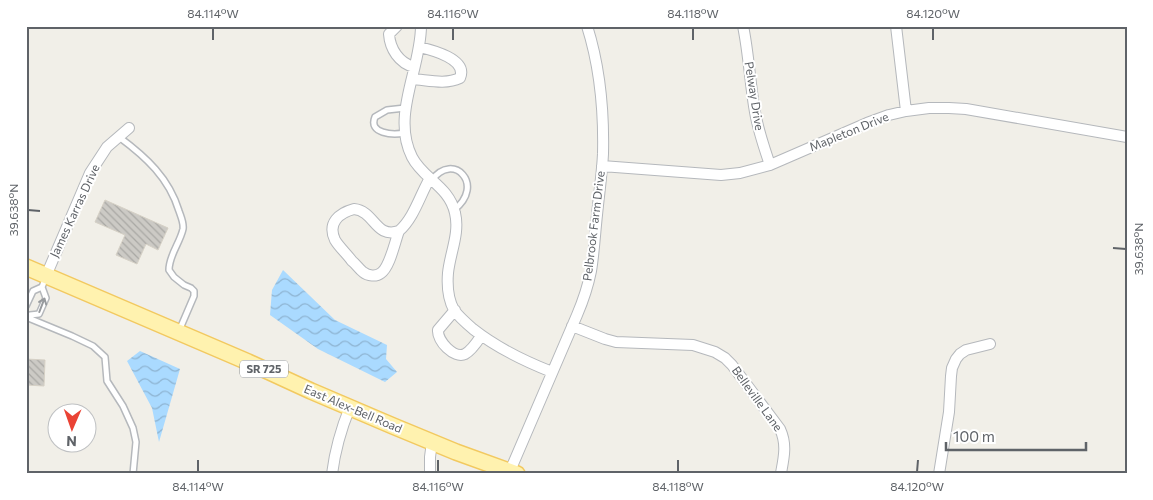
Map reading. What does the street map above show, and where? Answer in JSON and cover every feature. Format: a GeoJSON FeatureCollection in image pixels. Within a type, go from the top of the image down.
{"type":"FeatureCollection","features":[{"type":"Feature","properties":{"kind":"main road","name":"East Alex-Bell Road"},"geometry":{"type":"LineString","coordinates":[[26,268],[44,282],[179,332],[432,442],[513,472]]}},
{"type":"Feature","properties":{"kind":"street"},"geometry":{"type":"LineString","coordinates":[[397,26],[389,34],[394,50],[403,62],[414,67]]}},
{"type":"Feature","properties":{"kind":"street"},"geometry":{"type":"LineString","coordinates":[[421,26],[419,47],[406,108],[404,133],[417,166],[446,193],[454,210],[455,236],[448,270],[451,304],[469,326],[481,336],[513,356],[552,372]]}},
{"type":"Feature","properties":{"kind":"street","name":"Pelbrook Farm Drive"},"geometry":{"type":"LineString","coordinates":[[513,472],[585,294],[591,272],[602,166],[603,127],[597,68],[587,26]]}},
{"type":"Feature","properties":{"kind":"street","name":"Pelway Drive"},"geometry":{"type":"LineString","coordinates":[[743,26],[748,52],[754,110],[770,165]]}},
{"type":"Feature","properties":{"kind":"street"},"geometry":{"type":"LineString","coordinates":[[896,26],[906,111]]}},
{"type":"Feature","properties":{"kind":"street"},"geometry":{"type":"LineString","coordinates":[[412,79],[450,81],[460,78],[461,75],[461,72],[451,58],[442,53],[419,47]]}},
{"type":"Feature","properties":{"kind":"street","name":"Mapleton Drive"},"geometry":{"type":"LineString","coordinates":[[602,166],[721,175],[740,173],[770,165],[866,123],[889,115],[929,108],[966,109],[1127,138]]}},
{"type":"Feature","properties":{"kind":"street","name":"James Karras Drive"},"geometry":{"type":"LineString","coordinates":[[44,282],[90,173],[107,147],[129,128]]}},
{"type":"Feature","properties":{"kind":"street"},"geometry":{"type":"LineString","coordinates":[[399,231],[383,272],[375,276],[363,272],[337,243],[333,227],[339,215],[354,209],[361,210],[367,214],[382,230],[393,233],[399,231],[405,226],[414,212],[422,191],[431,179]]}},
{"type":"Feature","properties":{"kind":"street"},"geometry":{"type":"LineString","coordinates":[[455,310],[438,330],[440,341],[451,351],[462,355],[473,347],[481,336]]}},
{"type":"Feature","properties":{"kind":"street","name":"Belleville Lane"},"geometry":{"type":"LineString","coordinates":[[572,326],[616,342],[693,345],[715,352],[725,358],[741,376],[780,429],[785,448],[781,472]]}},
{"type":"Feature","properties":{"kind":"street"},"geometry":{"type":"LineString","coordinates":[[939,474],[949,412],[951,376],[956,359],[966,350],[990,344]]}},
{"type":"Feature","properties":{"kind":"street"},"geometry":{"type":"LineString","coordinates":[[332,474],[335,452],[350,407]]}},
{"type":"Feature","properties":{"kind":"street"},"geometry":{"type":"LineString","coordinates":[[430,474],[432,442]]}},
{"type":"Feature","properties":{"kind":"lane"},"geometry":{"type":"LineString","coordinates":[[404,133],[389,135],[381,132],[375,128],[373,120],[387,110],[406,108]]}},
{"type":"Feature","properties":{"kind":"lane"},"geometry":{"type":"LineString","coordinates":[[119,137],[139,152],[167,183],[183,222],[183,227],[170,261],[169,270],[174,277],[194,291],[194,296],[179,332]]}},
{"type":"Feature","properties":{"kind":"lane"},"geometry":{"type":"LineString","coordinates":[[431,179],[440,171],[446,169],[460,172],[464,177],[467,191],[465,199],[454,210]]}},
{"type":"Feature","properties":{"kind":"lane"},"geometry":{"type":"LineString","coordinates":[[44,282],[46,298],[39,314],[28,317],[26,308],[32,291],[44,282]]}},
{"type":"Feature","properties":{"kind":"lane"},"geometry":{"type":"LineString","coordinates":[[28,317],[93,346],[105,358],[107,381],[123,406],[133,428],[136,442],[133,474]]}},
{"type":"Feature","properties":{"kind":"water"},"geometry":{"type":"Polygon","coordinates":[[[283,270],[335,320],[387,345],[386,359],[397,372],[385,382],[318,349],[270,315],[272,290],[283,270]]]}},
{"type":"Feature","properties":{"kind":"water"},"geometry":{"type":"Polygon","coordinates":[[[140,351],[180,369],[159,442],[152,408],[127,361],[140,351]]]}},
{"type":"Feature","properties":{"kind":"building"},"geometry":{"type":"Polygon","coordinates":[[[105,200],[168,228],[158,250],[146,244],[137,264],[116,255],[125,235],[95,222],[105,200]]]}},
{"type":"Feature","properties":{"kind":"building"},"geometry":{"type":"Polygon","coordinates":[[[26,359],[45,360],[44,386],[26,385],[26,359]]]}}]}
